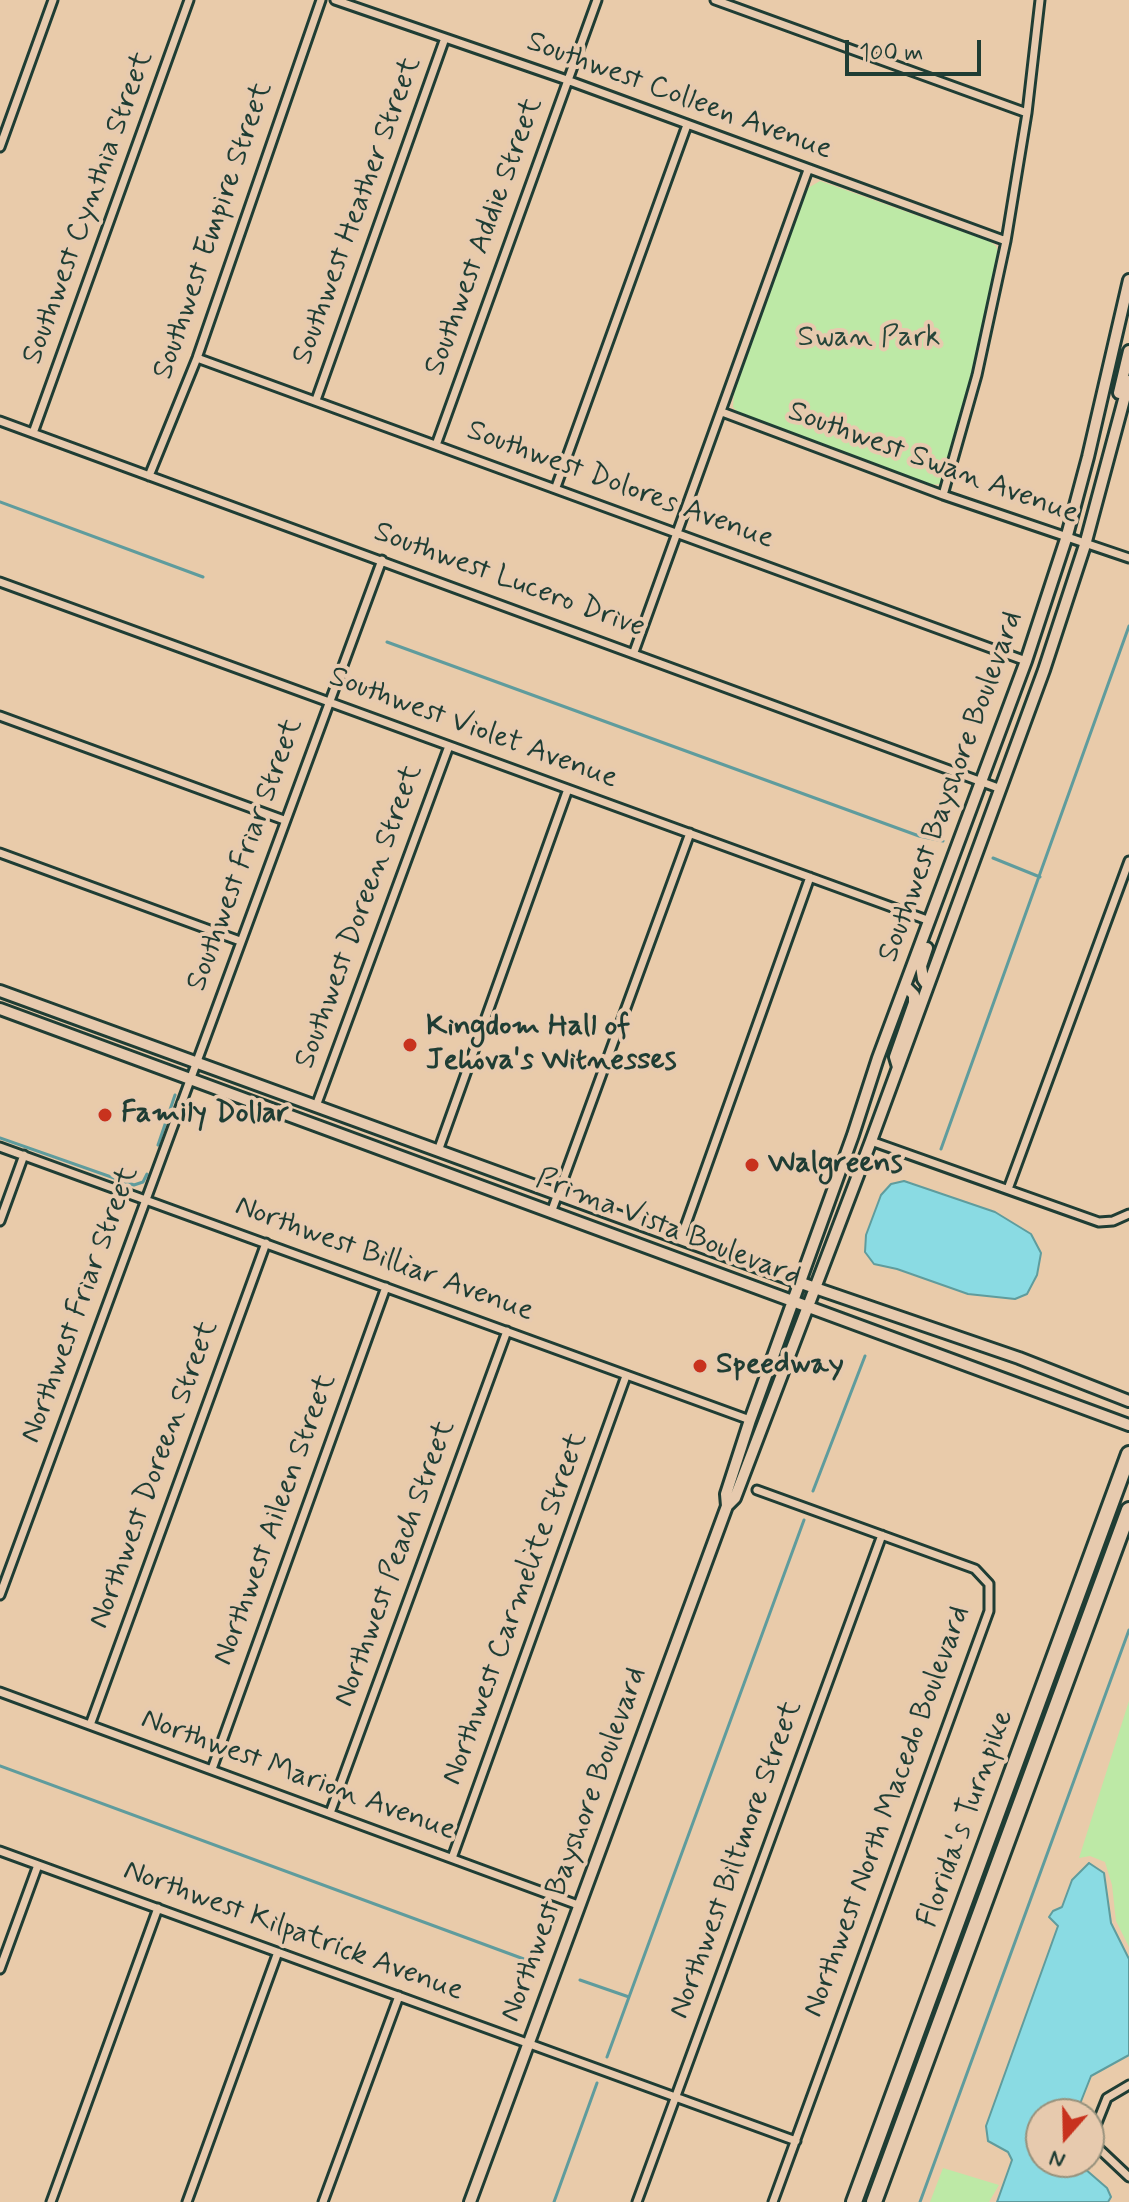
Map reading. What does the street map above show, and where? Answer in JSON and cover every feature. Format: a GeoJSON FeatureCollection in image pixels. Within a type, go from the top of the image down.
{"type":"FeatureCollection","features":[{"type":"Feature","properties":{"kind":"highway","name":"Florida's Turnpike"},"geometry":{"type":"LineString","coordinates":[[854,2202],[1129,1454]]}},
{"type":"Feature","properties":{"kind":"highway","name":"Florida's Turnpike"},"geometry":{"type":"LineString","coordinates":[[874,2202],[1129,1510]]}},
{"type":"Feature","properties":{"kind":"main road","name":"Southwest Bayshore Boulevard"},"geometry":{"type":"LineString","coordinates":[[792,1302],[1026,661],[1066,539],[1126,312],[1129,280]]}},
{"type":"Feature","properties":{"kind":"main road"},"geometry":{"type":"LineString","coordinates":[[1121,411],[1118,399],[1129,351]]}},
{"type":"Feature","properties":{"kind":"main road","name":"Southwest Bayshore Boulevard"},"geometry":{"type":"LineString","coordinates":[[807,1307],[898,1069],[1057,631],[1085,545],[1129,381]]}},
{"type":"Feature","properties":{"kind":"main road"},"geometry":{"type":"LineString","coordinates":[[928,986],[923,979],[921,966],[939,912],[937,900]]}},
{"type":"Feature","properties":{"kind":"main road"},"geometry":{"type":"LineString","coordinates":[[898,1069],[895,1057],[914,1003],[914,995],[905,986]]}},
{"type":"Feature","properties":{"kind":"main road","name":"Prima Vista Boulevard"},"geometry":{"type":"LineString","coordinates":[[0,991],[815,1288],[1019,1358],[1129,1401]]}},
{"type":"Feature","properties":{"kind":"main road","name":"Prima Vista Boulevard"},"geometry":{"type":"LineString","coordinates":[[0,1009],[1129,1425]]}},
{"type":"Feature","properties":{"kind":"main road","name":"Northwest Bayshore Boulevard"},"geometry":{"type":"LineString","coordinates":[[727,1506],[726,1494],[792,1302]]}},
{"type":"Feature","properties":{"kind":"main road","name":"Northwest Bayshore Boulevard"},"geometry":{"type":"LineString","coordinates":[[470,2202],[727,1506],[735,1498],[807,1307]]}},
{"type":"Feature","properties":{"kind":"street"},"geometry":{"type":"LineString","coordinates":[[0,147],[53,0]]}},
{"type":"Feature","properties":{"kind":"street","name":"Southwest Cynthia Street"},"geometry":{"type":"LineString","coordinates":[[33,433],[189,0]]}},
{"type":"Feature","properties":{"kind":"street","name":"Southwest Empire Street"},"geometry":{"type":"LineString","coordinates":[[149,476],[197,358],[321,0]]}},
{"type":"Feature","properties":{"kind":"street","name":"Southwest Colleen Avenue"},"geometry":{"type":"LineString","coordinates":[[335,0],[567,80],[1006,241]]}},
{"type":"Feature","properties":{"kind":"street","name":"Southwest Addie Street"},"geometry":{"type":"LineString","coordinates":[[436,445],[597,0]]}},
{"type":"Feature","properties":{"kind":"street"},"geometry":{"type":"LineString","coordinates":[[715,0],[1027,113]]}},
{"type":"Feature","properties":{"kind":"street"},"geometry":{"type":"LineString","coordinates":[[943,495],[977,375],[1006,241],[1027,113],[1040,0]]}},
{"type":"Feature","properties":{"kind":"street","name":"Southwest Heather Street"},"geometry":{"type":"LineString","coordinates":[[316,400],[445,38]]}},
{"type":"Feature","properties":{"kind":"street"},"geometry":{"type":"LineString","coordinates":[[556,487],[687,125]]}},
{"type":"Feature","properties":{"kind":"street"},"geometry":{"type":"LineString","coordinates":[[634,652],[808,170]]}},
{"type":"Feature","properties":{"kind":"street","name":"Southwest Dolores Avenue"},"geometry":{"type":"LineString","coordinates":[[197,358],[1026,661]]}},
{"type":"Feature","properties":{"kind":"street","name":"Southwest Swan Avenue"},"geometry":{"type":"LineString","coordinates":[[722,412],[943,495],[1129,558]]}},
{"type":"Feature","properties":{"kind":"street","name":"Southwest Lucero Drive"},"geometry":{"type":"LineString","coordinates":[[0,421],[1001,789]]}},
{"type":"Feature","properties":{"kind":"street","name":"Southwest Friar Street"},"geometry":{"type":"LineString","coordinates":[[190,1077],[382,560]]}},
{"type":"Feature","properties":{"kind":"street","name":"Southwest Violet Avenue"},"geometry":{"type":"LineString","coordinates":[[0,582],[930,921]]}},
{"type":"Feature","properties":{"kind":"street"},"geometry":{"type":"LineString","coordinates":[[0,716],[284,820]]}},
{"type":"Feature","properties":{"kind":"street","name":"Southwest Doreen Street"},"geometry":{"type":"LineString","coordinates":[[316,1106],[449,746]]}},
{"type":"Feature","properties":{"kind":"street"},"geometry":{"type":"LineString","coordinates":[[438,1151],[568,789]]}},
{"type":"Feature","properties":{"kind":"street"},"geometry":{"type":"LineString","coordinates":[[552,1210],[690,833]]}},
{"type":"Feature","properties":{"kind":"street"},"geometry":{"type":"LineString","coordinates":[[0,853],[240,941]]}},
{"type":"Feature","properties":{"kind":"street"},"geometry":{"type":"LineString","coordinates":[[1008,1189],[1129,861]]}},
{"type":"Feature","properties":{"kind":"street"},"geometry":{"type":"LineString","coordinates":[[681,1238],[810,877]]}},
{"type":"Feature","properties":{"kind":"street","name":"Northwest Friar Street"},"geometry":{"type":"LineString","coordinates":[[0,1595],[190,1077]]}},
{"type":"Feature","properties":{"kind":"street"},"geometry":{"type":"LineString","coordinates":[[871,1141],[1099,1222],[1113,1221],[1129,1214]]}},
{"type":"Feature","properties":{"kind":"street","name":"Northwest Billiar Avenue"},"geometry":{"type":"LineString","coordinates":[[0,1147],[750,1420]]}},
{"type":"Feature","properties":{"kind":"street"},"geometry":{"type":"LineString","coordinates":[[0,1221],[24,1155]]}},
{"type":"Feature","properties":{"kind":"street","name":"Northwest Doreen Street"},"geometry":{"type":"LineString","coordinates":[[90,1725],[266,1243]]}},
{"type":"Feature","properties":{"kind":"street","name":"Northwest Aileen Street"},"geometry":{"type":"LineString","coordinates":[[212,1769],[386,1287]]}},
{"type":"Feature","properties":{"kind":"street","name":"Northwest Peach Street"},"geometry":{"type":"LineString","coordinates":[[330,1813],[507,1331]]}},
{"type":"Feature","properties":{"kind":"street","name":"Northwest Carmelite Street"},"geometry":{"type":"LineString","coordinates":[[452,1858],[626,1376]]}},
{"type":"Feature","properties":{"kind":"street","name":"Northwest North Macedo Boulevard"},"geometry":{"type":"LineString","coordinates":[[757,1490],[975,1569],[989,1584],[989,1611],[773,2202]]}},
{"type":"Feature","properties":{"kind":"street","name":"Northwest Biltmore Street"},"geometry":{"type":"LineString","coordinates":[[637,2202],[882,1535]]}},
{"type":"Feature","properties":{"kind":"street","name":"Northwest Marion Avenue"},"geometry":{"type":"LineString","coordinates":[[0,1692],[578,1905]]}},
{"type":"Feature","properties":{"kind":"street","name":"Northwest Kilpatrick Avenue"},"geometry":{"type":"LineString","coordinates":[[0,1851],[796,2141]]}},
{"type":"Feature","properties":{"kind":"street"},"geometry":{"type":"LineString","coordinates":[[0,1969],[38,1865]]}},
{"type":"Feature","properties":{"kind":"street"},"geometry":{"type":"LineString","coordinates":[[51,2202],[158,1908]]}},
{"type":"Feature","properties":{"kind":"street"},"geometry":{"type":"LineString","coordinates":[[187,2202],[278,1952]]}},
{"type":"Feature","properties":{"kind":"street"},"geometry":{"type":"LineString","coordinates":[[323,2202],[399,1996]]}},
{"type":"Feature","properties":{"kind":"street"},"geometry":{"type":"LineString","coordinates":[[1129,2085],[1107,2098],[1093,2133],[1094,2144],[1129,2177]]}},
{"type":"Feature","properties":{"kind":"green space","name":"Swan Park"},"geometry":{"type":"Polygon","coordinates":[[[820,181],[996,246],[999,256],[989,303],[960,425],[940,484],[929,485],[739,414],[733,407],[734,393],[808,188],[820,181]]]}},
{"type":"Feature","properties":{"kind":"green space"},"geometry":{"type":"Polygon","coordinates":[[[1129,1701],[1129,1947],[1116,1921],[1112,1885],[1105,1862],[1090,1856],[1079,1858],[1129,1701]]]}},
{"type":"Feature","properties":{"kind":"green space"},"geometry":{"type":"Polygon","coordinates":[[[943,2168],[999,2185],[989,2202],[930,2202],[943,2168]]]}},
{"type":"Feature","properties":{"kind":"water"},"geometry":{"type":"Polygon","coordinates":[[[904,1181],[995,1212],[1031,1234],[1041,1253],[1037,1275],[1027,1294],[1015,1299],[968,1294],[874,1264],[865,1252],[866,1235],[881,1195],[891,1184],[904,1181]]]}},
{"type":"Feature","properties":{"kind":"water"},"geometry":{"type":"Polygon","coordinates":[[[1089,1863],[1104,1873],[1111,1923],[1129,1959],[1129,2055],[1091,2076],[1082,2098],[1025,2098],[1025,2178],[1095,2178],[1107,2188],[1111,2197],[1108,2202],[997,2202],[1012,2160],[1008,2152],[988,2141],[986,2126],[1058,1926],[1049,1917],[1062,1907],[1072,1880],[1089,1863]]]}},
{"type":"Feature","properties":{"kind":"waterway"},"geometry":{"type":"LineString","coordinates":[[0,502],[203,577]]}},
{"type":"Feature","properties":{"kind":"waterway"},"geometry":{"type":"LineString","coordinates":[[941,1149],[1129,626]]}},
{"type":"Feature","properties":{"kind":"waterway"},"geometry":{"type":"LineString","coordinates":[[387,642],[919,836],[943,841]]}},
{"type":"Feature","properties":{"kind":"waterway"},"geometry":{"type":"LineString","coordinates":[[993,858],[1040,877]]}},
{"type":"Feature","properties":{"kind":"waterway"},"geometry":{"type":"LineString","coordinates":[[158,1145],[175,1095]]}},
{"type":"Feature","properties":{"kind":"waterway"},"geometry":{"type":"LineString","coordinates":[[0,1138],[134,1185],[143,1182],[147,1174]]}},
{"type":"Feature","properties":{"kind":"waterway"},"geometry":{"type":"LineString","coordinates":[[813,1491],[865,1356]]}},
{"type":"Feature","properties":{"kind":"waterway"},"geometry":{"type":"LineString","coordinates":[[607,2057],[804,1520]]}},
{"type":"Feature","properties":{"kind":"waterway"},"geometry":{"type":"LineString","coordinates":[[920,2202],[1129,1630]]}},
{"type":"Feature","properties":{"kind":"waterway"},"geometry":{"type":"LineString","coordinates":[[0,1766],[532,1962]]}},
{"type":"Feature","properties":{"kind":"waterway"},"geometry":{"type":"LineString","coordinates":[[580,1980],[629,1997]]}},
{"type":"Feature","properties":{"kind":"waterway"},"geometry":{"type":"LineString","coordinates":[[554,2202],[597,2083]]}},
{"type":"Feature","properties":{"kind":"place","name":"Kingdom Hall of Jehova's Witnesses"},"geometry":{"type":"Point","coordinates":[410,1045]}},
{"type":"Feature","properties":{"kind":"place","name":"Family Dollar"},"geometry":{"type":"Point","coordinates":[105,1115]}},
{"type":"Feature","properties":{"kind":"place","name":"Walgreens"},"geometry":{"type":"Point","coordinates":[752,1165]}},
{"type":"Feature","properties":{"kind":"place","name":"Speedway"},"geometry":{"type":"Point","coordinates":[700,1366]}}]}
